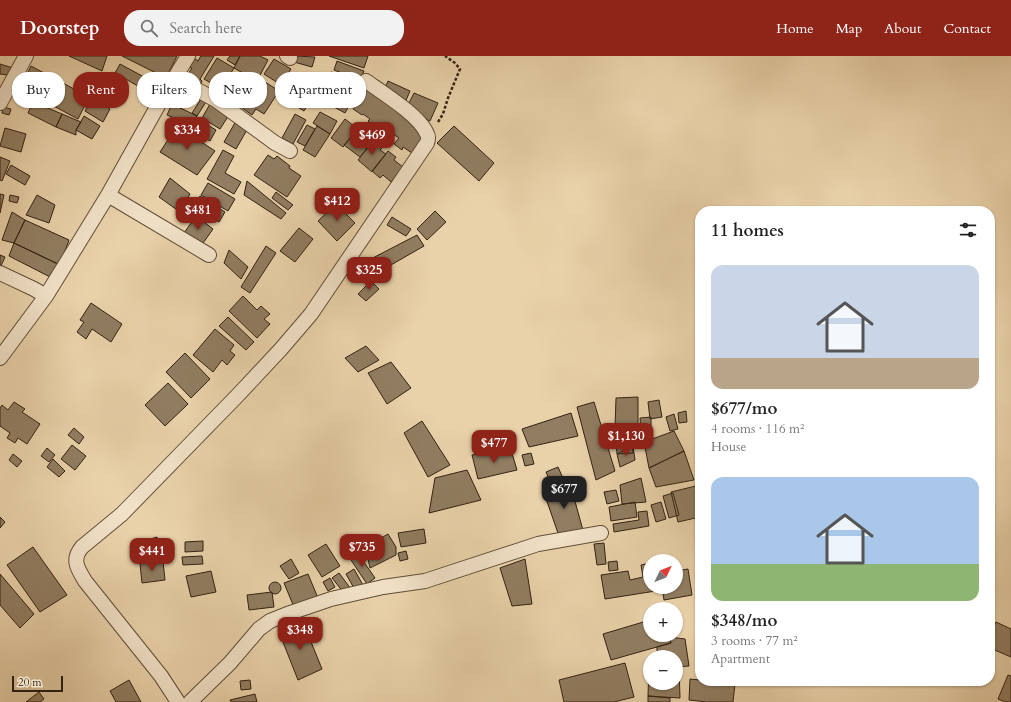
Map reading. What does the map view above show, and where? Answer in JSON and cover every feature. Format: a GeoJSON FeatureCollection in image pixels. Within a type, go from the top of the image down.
{"type":"FeatureCollection","features":[{"type":"Feature","properties":{"kind":"street"},"geometry":{"type":"LineString","coordinates":[[0,103],[26,56]]}},
{"type":"Feature","properties":{"kind":"street"},"geometry":{"type":"LineString","coordinates":[[179,72],[188,56]]}},
{"type":"Feature","properties":{"kind":"street"},"geometry":{"type":"LineString","coordinates":[[178,702],[161,676],[85,581],[77,568],[76,559],[78,552],[122,514],[238,395],[311,314],[427,143],[428,136],[420,124],[409,113],[366,81]]}},
{"type":"Feature","properties":{"kind":"street"},"geometry":{"type":"LineString","coordinates":[[201,92],[216,100],[275,143],[290,151]]}},
{"type":"Feature","properties":{"kind":"street"},"geometry":{"type":"LineString","coordinates":[[0,358],[46,296],[108,195],[157,108]]}},
{"type":"Feature","properties":{"kind":"street"},"geometry":{"type":"LineString","coordinates":[[108,195],[209,255]]}},
{"type":"Feature","properties":{"kind":"street"},"geometry":{"type":"LineString","coordinates":[[0,273],[46,296]]}},
{"type":"Feature","properties":{"kind":"street"},"geometry":{"type":"LineString","coordinates":[[190,702],[230,663],[260,629],[270,621],[330,599],[383,587],[425,581],[538,544],[601,533]]}},
{"type":"Feature","properties":{"kind":"path"},"geometry":{"type":"LineString","coordinates":[[428,136],[443,114],[449,93],[460,69],[455,63],[445,56]]}},
{"type":"Feature","properties":{"kind":"building"},"geometry":{"type":"Polygon","coordinates":[[[69,56],[107,56],[102,71],[69,56]]]}},
{"type":"Feature","properties":{"kind":"building"},"geometry":{"type":"Polygon","coordinates":[[[122,56],[177,56],[169,72],[154,72],[122,56]]]}},
{"type":"Feature","properties":{"kind":"building"},"geometry":{"type":"Polygon","coordinates":[[[201,56],[214,56],[201,77],[201,72],[189,72],[192,68],[188,67],[194,58],[198,61],[201,56]]]}},
{"type":"Feature","properties":{"kind":"building"},"geometry":{"type":"Polygon","coordinates":[[[230,56],[240,56],[235,65],[227,60],[230,56]]]}},
{"type":"Feature","properties":{"kind":"building"},"geometry":{"type":"Polygon","coordinates":[[[240,56],[260,56],[268,60],[262,72],[241,72],[234,68],[240,56]]]}},
{"type":"Feature","properties":{"kind":"building"},"geometry":{"type":"Polygon","coordinates":[[[296,56],[315,57],[312,67],[294,62],[296,56]]]}},
{"type":"Feature","properties":{"kind":"building"},"geometry":{"type":"Polygon","coordinates":[[[329,56],[368,56],[364,68],[329,56]]]}},
{"type":"Feature","properties":{"kind":"building"},"geometry":{"type":"Polygon","coordinates":[[[217,58],[234,68],[232,72],[209,72],[209,82],[204,79],[217,58]]]}},
{"type":"Feature","properties":{"kind":"building"},"geometry":{"type":"Polygon","coordinates":[[[274,59],[291,69],[289,72],[275,72],[275,81],[267,76],[267,72],[265,72],[274,59]]]}},
{"type":"Feature","properties":{"kind":"building"},"geometry":{"type":"Polygon","coordinates":[[[337,61],[364,71],[339,72],[334,70],[337,61]]]}},
{"type":"Feature","properties":{"kind":"building"},"geometry":{"type":"Polygon","coordinates":[[[0,64],[13,68],[12,76],[0,74],[0,64]]]}},
{"type":"Feature","properties":{"kind":"building"},"geometry":{"type":"Polygon","coordinates":[[[120,64],[137,73],[137,85],[129,81],[129,72],[116,72],[120,64]]]}},
{"type":"Feature","properties":{"kind":"building"},"geometry":{"type":"Polygon","coordinates":[[[31,66],[42,72],[28,72],[31,66]]]}},
{"type":"Feature","properties":{"kind":"building"},"geometry":{"type":"Polygon","coordinates":[[[388,81],[410,91],[404,105],[384,91],[388,81]]]}},
{"type":"Feature","properties":{"kind":"building"},"geometry":{"type":"Polygon","coordinates":[[[267,83],[275,88],[275,97],[264,114],[256,109],[252,115],[242,108],[267,108],[267,83]]]}},
{"type":"Feature","properties":{"kind":"building"},"geometry":{"type":"Polygon","coordinates":[[[65,84],[73,88],[73,108],[84,108],[78,119],[57,108],[65,108],[65,84]]]}},
{"type":"Feature","properties":{"kind":"building"},"geometry":{"type":"Polygon","coordinates":[[[368,87],[413,122],[411,125],[425,135],[412,153],[403,147],[402,150],[394,144],[399,138],[393,134],[390,138],[381,131],[383,129],[377,124],[376,126],[368,121],[370,119],[353,109],[366,108],[366,90],[368,87]]]}},
{"type":"Feature","properties":{"kind":"building"},"geometry":{"type":"Polygon","coordinates":[[[414,93],[438,103],[430,121],[416,114],[407,107],[414,93]]]}},
{"type":"Feature","properties":{"kind":"building"},"geometry":{"type":"Polygon","coordinates":[[[201,99],[206,102],[197,116],[192,113],[195,108],[201,108],[201,99]]]}},
{"type":"Feature","properties":{"kind":"building"},"geometry":{"type":"Polygon","coordinates":[[[209,106],[209,108],[217,108],[229,115],[220,129],[202,118],[209,106]]]}},
{"type":"Feature","properties":{"kind":"building"},"geometry":{"type":"Polygon","coordinates":[[[3,107],[11,109],[9,115],[2,113],[3,107]]]}},
{"type":"Feature","properties":{"kind":"building"},"geometry":{"type":"Polygon","coordinates":[[[30,108],[48,108],[62,114],[56,127],[28,113],[30,108]]]}},
{"type":"Feature","properties":{"kind":"building"},"geometry":{"type":"Polygon","coordinates":[[[87,108],[110,109],[103,122],[85,111],[87,108]]]}},
{"type":"Feature","properties":{"kind":"building"},"geometry":{"type":"Polygon","coordinates":[[[170,108],[180,108],[197,116],[193,126],[167,115],[170,108]]]}},
{"type":"Feature","properties":{"kind":"building"},"geometry":{"type":"Polygon","coordinates":[[[299,108],[306,108],[304,111],[299,108]]]}},
{"type":"Feature","properties":{"kind":"building"},"geometry":{"type":"Polygon","coordinates":[[[336,108],[348,108],[345,113],[336,108]]]}},
{"type":"Feature","properties":{"kind":"building"},"geometry":{"type":"Polygon","coordinates":[[[320,112],[337,121],[330,134],[313,123],[320,112]]]}},
{"type":"Feature","properties":{"kind":"building"},"geometry":{"type":"Polygon","coordinates":[[[62,114],[81,122],[76,130],[76,135],[56,127],[62,114]]]}},
{"type":"Feature","properties":{"kind":"building"},"geometry":{"type":"Polygon","coordinates":[[[295,114],[306,120],[293,144],[282,138],[295,114]]]}},
{"type":"Feature","properties":{"kind":"building"},"geometry":{"type":"Polygon","coordinates":[[[84,116],[100,126],[92,139],[76,130],[84,116]]]}},
{"type":"Feature","properties":{"kind":"building"},"geometry":{"type":"Polygon","coordinates":[[[345,119],[358,129],[343,147],[331,138],[345,119]]]}},
{"type":"Feature","properties":{"kind":"building"},"geometry":{"type":"Polygon","coordinates":[[[236,121],[248,128],[236,149],[224,142],[236,121]]]}},
{"type":"Feature","properties":{"kind":"building"},"geometry":{"type":"Polygon","coordinates":[[[206,124],[216,130],[210,141],[200,135],[206,124]]]}},
{"type":"Feature","properties":{"kind":"building"},"geometry":{"type":"Polygon","coordinates":[[[307,125],[315,129],[305,146],[297,142],[307,125]]]}},
{"type":"Feature","properties":{"kind":"building"},"geometry":{"type":"Polygon","coordinates":[[[177,126],[215,151],[197,175],[160,152],[177,126]]]}},
{"type":"Feature","properties":{"kind":"building"},"geometry":{"type":"Polygon","coordinates":[[[317,126],[330,134],[315,157],[303,150],[317,126]]]}},
{"type":"Feature","properties":{"kind":"building"},"geometry":{"type":"Polygon","coordinates":[[[454,126],[494,163],[479,181],[437,143],[454,126]]]}},
{"type":"Feature","properties":{"kind":"building"},"geometry":{"type":"Polygon","coordinates":[[[5,128],[26,134],[21,152],[0,146],[5,128]]]}},
{"type":"Feature","properties":{"kind":"building"},"geometry":{"type":"Polygon","coordinates":[[[358,129],[371,143],[360,157],[344,145],[358,129]]]}},
{"type":"Feature","properties":{"kind":"building"},"geometry":{"type":"Polygon","coordinates":[[[374,140],[383,147],[380,150],[386,154],[372,172],[358,160],[374,140]]]}},
{"type":"Feature","properties":{"kind":"building"},"geometry":{"type":"Polygon","coordinates":[[[223,150],[234,156],[225,173],[241,182],[234,194],[207,179],[223,150]]]}},
{"type":"Feature","properties":{"kind":"building"},"geometry":{"type":"Polygon","coordinates":[[[388,151],[396,157],[394,160],[403,167],[391,182],[383,175],[380,178],[372,171],[388,151]]]}},
{"type":"Feature","properties":{"kind":"building"},"geometry":{"type":"Polygon","coordinates":[[[268,155],[274,159],[277,156],[290,166],[289,168],[301,176],[287,197],[254,175],[268,155]]]}},
{"type":"Feature","properties":{"kind":"building"},"geometry":{"type":"Polygon","coordinates":[[[0,157],[10,161],[2,181],[0,180],[0,157]]]}},
{"type":"Feature","properties":{"kind":"building"},"geometry":{"type":"Polygon","coordinates":[[[11,165],[30,176],[25,185],[6,174],[11,165]]]}},
{"type":"Feature","properties":{"kind":"building"},"geometry":{"type":"Polygon","coordinates":[[[170,178],[190,194],[180,212],[159,197],[170,178]]]}},
{"type":"Feature","properties":{"kind":"building"},"geometry":{"type":"Polygon","coordinates":[[[247,181],[286,213],[281,219],[244,195],[247,181]]]}},
{"type":"Feature","properties":{"kind":"building"},"geometry":{"type":"Polygon","coordinates":[[[208,183],[235,199],[228,211],[201,195],[208,183]]]}},
{"type":"Feature","properties":{"kind":"building"},"geometry":{"type":"Polygon","coordinates":[[[276,192],[293,205],[288,210],[272,198],[276,192]]]}},
{"type":"Feature","properties":{"kind":"building"},"geometry":{"type":"Polygon","coordinates":[[[0,194],[4,195],[0,213],[0,194]]]}},
{"type":"Feature","properties":{"kind":"building"},"geometry":{"type":"Polygon","coordinates":[[[10,195],[19,197],[17,203],[9,201],[10,195]]]}},
{"type":"Feature","properties":{"kind":"building"},"geometry":{"type":"Polygon","coordinates":[[[37,195],[55,205],[49,223],[26,215],[37,195]]]}},
{"type":"Feature","properties":{"kind":"building"},"geometry":{"type":"Polygon","coordinates":[[[200,196],[225,212],[219,222],[194,206],[200,196]]]}},
{"type":"Feature","properties":{"kind":"building"},"geometry":{"type":"Polygon","coordinates":[[[336,204],[355,223],[337,241],[318,221],[336,204]]]}},
{"type":"Feature","properties":{"kind":"building"},"geometry":{"type":"Polygon","coordinates":[[[435,211],[446,222],[427,240],[417,229],[435,211]]]}},
{"type":"Feature","properties":{"kind":"building"},"geometry":{"type":"Polygon","coordinates":[[[12,212],[25,220],[14,243],[2,240],[12,212]]]}},
{"type":"Feature","properties":{"kind":"building"},"geometry":{"type":"Polygon","coordinates":[[[196,216],[213,229],[201,246],[184,233],[196,216]]]}},
{"type":"Feature","properties":{"kind":"building"},"geometry":{"type":"Polygon","coordinates":[[[392,217],[411,229],[406,236],[387,225],[392,217]]]}},
{"type":"Feature","properties":{"kind":"building"},"geometry":{"type":"Polygon","coordinates":[[[25,220],[69,240],[60,265],[14,243],[25,220]]]}},
{"type":"Feature","properties":{"kind":"building"},"geometry":{"type":"Polygon","coordinates":[[[299,228],[313,239],[295,262],[280,251],[299,228]]]}},
{"type":"Feature","properties":{"kind":"building"},"geometry":{"type":"Polygon","coordinates":[[[417,235],[424,246],[377,273],[367,261],[417,235]]]}},
{"type":"Feature","properties":{"kind":"building"},"geometry":{"type":"Polygon","coordinates":[[[14,243],[60,265],[54,279],[9,256],[14,243]]]}},
{"type":"Feature","properties":{"kind":"building"},"geometry":{"type":"Polygon","coordinates":[[[266,246],[276,253],[250,293],[241,287],[266,246]]]}},
{"type":"Feature","properties":{"kind":"building"},"geometry":{"type":"Polygon","coordinates":[[[229,250],[248,267],[241,279],[224,263],[229,250]]]}},
{"type":"Feature","properties":{"kind":"building"},"geometry":{"type":"Polygon","coordinates":[[[0,255],[5,257],[0,268],[0,255]]]}},
{"type":"Feature","properties":{"kind":"building"},"geometry":{"type":"Polygon","coordinates":[[[371,281],[379,289],[366,301],[358,294],[371,281]]]}},
{"type":"Feature","properties":{"kind":"building"},"geometry":{"type":"Polygon","coordinates":[[[243,296],[257,310],[261,306],[270,314],[264,319],[270,324],[257,338],[229,311],[243,296]]]}},
{"type":"Feature","properties":{"kind":"building"},"geometry":{"type":"Polygon","coordinates":[[[91,303],[122,324],[111,342],[92,329],[86,339],[77,332],[84,322],[80,320],[91,303]]]}},
{"type":"Feature","properties":{"kind":"building"},"geometry":{"type":"Polygon","coordinates":[[[228,317],[254,342],[246,350],[219,326],[228,317]]]}},
{"type":"Feature","properties":{"kind":"building"},"geometry":{"type":"Polygon","coordinates":[[[215,329],[234,345],[230,351],[235,355],[227,365],[222,360],[213,372],[193,355],[215,329]]]}},
{"type":"Feature","properties":{"kind":"building"},"geometry":{"type":"Polygon","coordinates":[[[366,346],[379,360],[358,372],[345,358],[366,346]]]}},
{"type":"Feature","properties":{"kind":"building"},"geometry":{"type":"Polygon","coordinates":[[[185,353],[210,379],[191,398],[166,372],[185,353]]]}},
{"type":"Feature","properties":{"kind":"building"},"geometry":{"type":"Polygon","coordinates":[[[391,362],[411,388],[387,404],[368,373],[391,362]]]}},
{"type":"Feature","properties":{"kind":"building"},"geometry":{"type":"Polygon","coordinates":[[[168,383],[188,404],[165,426],[145,405],[168,383]]]}},
{"type":"Feature","properties":{"kind":"building"},"geometry":{"type":"Polygon","coordinates":[[[638,397],[638,428],[615,428],[616,398],[638,397]]]}},
{"type":"Feature","properties":{"kind":"building"},"geometry":{"type":"Polygon","coordinates":[[[659,400],[662,417],[650,419],[648,402],[659,400]]]}},
{"type":"Feature","properties":{"kind":"building"},"geometry":{"type":"Polygon","coordinates":[[[14,402],[25,409],[22,412],[40,424],[27,444],[18,438],[15,443],[7,438],[10,433],[0,426],[0,408],[2,405],[8,410],[14,402]]]}},
{"type":"Feature","properties":{"kind":"building"},"geometry":{"type":"Polygon","coordinates":[[[594,402],[615,471],[596,480],[577,407],[594,402]]]}},
{"type":"Feature","properties":{"kind":"building"},"geometry":{"type":"Polygon","coordinates":[[[686,411],[687,422],[679,423],[678,413],[686,411]]]}},
{"type":"Feature","properties":{"kind":"building"},"geometry":{"type":"Polygon","coordinates":[[[571,413],[578,436],[529,447],[522,429],[571,413]]]}},
{"type":"Feature","properties":{"kind":"building"},"geometry":{"type":"Polygon","coordinates":[[[674,414],[678,429],[670,431],[666,417],[674,414]]]}},
{"type":"Feature","properties":{"kind":"building"},"geometry":{"type":"Polygon","coordinates":[[[651,417],[651,432],[641,432],[640,418],[651,417]]]}},
{"type":"Feature","properties":{"kind":"building"},"geometry":{"type":"Polygon","coordinates":[[[422,421],[450,465],[428,477],[404,433],[422,421]]]}},
{"type":"Feature","properties":{"kind":"building"},"geometry":{"type":"Polygon","coordinates":[[[74,428],[84,437],[79,444],[68,435],[74,428]]]}},
{"type":"Feature","properties":{"kind":"building"},"geometry":{"type":"Polygon","coordinates":[[[674,431],[684,451],[649,468],[644,442],[674,431]]]}},
{"type":"Feature","properties":{"kind":"building"},"geometry":{"type":"Polygon","coordinates":[[[632,436],[633,453],[617,454],[616,441],[632,436]]]}},
{"type":"Feature","properties":{"kind":"building"},"geometry":{"type":"Polygon","coordinates":[[[72,445],[86,456],[75,470],[61,459],[72,445]]]}},
{"type":"Feature","properties":{"kind":"building"},"geometry":{"type":"Polygon","coordinates":[[[633,446],[635,460],[620,467],[617,454],[633,446]]]}},
{"type":"Feature","properties":{"kind":"building"},"geometry":{"type":"Polygon","coordinates":[[[47,448],[55,455],[49,462],[41,456],[47,448]]]}},
{"type":"Feature","properties":{"kind":"building"},"geometry":{"type":"Polygon","coordinates":[[[511,450],[517,470],[478,479],[472,455],[511,450]]]}},
{"type":"Feature","properties":{"kind":"building"},"geometry":{"type":"Polygon","coordinates":[[[684,451],[694,480],[656,487],[649,468],[684,451]]]}},
{"type":"Feature","properties":{"kind":"building"},"geometry":{"type":"Polygon","coordinates":[[[531,453],[534,464],[525,466],[522,455],[531,453]]]}},
{"type":"Feature","properties":{"kind":"building"},"geometry":{"type":"Polygon","coordinates":[[[13,454],[22,461],[17,467],[9,460],[13,454]]]}},
{"type":"Feature","properties":{"kind":"building"},"geometry":{"type":"Polygon","coordinates":[[[53,459],[65,471],[59,477],[47,467],[53,459]]]}},
{"type":"Feature","properties":{"kind":"building"},"geometry":{"type":"Polygon","coordinates":[[[558,467],[562,476],[550,481],[546,472],[558,467]]]}},
{"type":"Feature","properties":{"kind":"building"},"geometry":{"type":"Polygon","coordinates":[[[467,470],[481,500],[429,513],[435,478],[467,470]]]}},
{"type":"Feature","properties":{"kind":"building"},"geometry":{"type":"Polygon","coordinates":[[[641,478],[646,502],[622,504],[620,485],[641,478]]]}},
{"type":"Feature","properties":{"kind":"building"},"geometry":{"type":"Polygon","coordinates":[[[570,483],[584,534],[559,536],[543,490],[570,483]]]}},
{"type":"Feature","properties":{"kind":"building"},"geometry":{"type":"Polygon","coordinates":[[[695,486],[695,518],[678,522],[671,492],[695,486]]]}},
{"type":"Feature","properties":{"kind":"building"},"geometry":{"type":"Polygon","coordinates":[[[616,490],[619,501],[607,504],[604,492],[616,490]]]}},
{"type":"Feature","properties":{"kind":"building"},"geometry":{"type":"Polygon","coordinates":[[[673,493],[679,515],[669,518],[663,496],[673,493]]]}},
{"type":"Feature","properties":{"kind":"building"},"geometry":{"type":"Polygon","coordinates":[[[635,502],[637,517],[611,521],[609,507],[635,502]]]}},
{"type":"Feature","properties":{"kind":"building"},"geometry":{"type":"Polygon","coordinates":[[[661,502],[666,519],[656,522],[651,505],[661,502]]]}},
{"type":"Feature","properties":{"kind":"building"},"geometry":{"type":"Polygon","coordinates":[[[647,511],[649,526],[614,532],[613,524],[639,520],[638,512],[647,511]]]}},
{"type":"Feature","properties":{"kind":"building"},"geometry":{"type":"Polygon","coordinates":[[[0,517],[5,522],[0,528],[0,517]]]}},
{"type":"Feature","properties":{"kind":"building"},"geometry":{"type":"Polygon","coordinates":[[[424,529],[426,543],[401,547],[398,533],[424,529]]]}},
{"type":"Feature","properties":{"kind":"building"},"geometry":{"type":"Polygon","coordinates":[[[388,534],[396,547],[396,555],[370,568],[368,559],[362,549],[388,534]]]}},
{"type":"Feature","properties":{"kind":"building"},"geometry":{"type":"Polygon","coordinates":[[[157,537],[159,544],[146,548],[144,541],[157,537]]]}},
{"type":"Feature","properties":{"kind":"building"},"geometry":{"type":"Polygon","coordinates":[[[203,541],[203,551],[185,552],[185,542],[203,541]]]}},
{"type":"Feature","properties":{"kind":"building"},"geometry":{"type":"Polygon","coordinates":[[[604,543],[606,564],[597,565],[594,544],[604,543]]]}},
{"type":"Feature","properties":{"kind":"building"},"geometry":{"type":"Polygon","coordinates":[[[326,544],[340,566],[322,577],[308,555],[326,544]]]}},
{"type":"Feature","properties":{"kind":"building"},"geometry":{"type":"Polygon","coordinates":[[[33,547],[67,595],[40,612],[7,565],[33,547]]]}},
{"type":"Feature","properties":{"kind":"building"},"geometry":{"type":"Polygon","coordinates":[[[406,551],[408,559],[400,561],[398,553],[406,551]]]}},
{"type":"Feature","properties":{"kind":"building"},"geometry":{"type":"Polygon","coordinates":[[[357,552],[375,578],[367,584],[349,557],[357,552]]]}},
{"type":"Feature","properties":{"kind":"building"},"geometry":{"type":"Polygon","coordinates":[[[202,556],[203,564],[183,565],[182,557],[202,556]]]}},
{"type":"Feature","properties":{"kind":"building"},"geometry":{"type":"Polygon","coordinates":[[[291,559],[299,573],[289,579],[280,566],[291,559]]]}},
{"type":"Feature","properties":{"kind":"building"},"geometry":{"type":"Polygon","coordinates":[[[525,559],[532,604],[512,606],[500,568],[525,559]]]}},
{"type":"Feature","properties":{"kind":"building"},"geometry":{"type":"Polygon","coordinates":[[[163,561],[165,580],[142,583],[140,564],[163,561]]]}},
{"type":"Feature","properties":{"kind":"building"},"geometry":{"type":"Polygon","coordinates":[[[617,561],[618,570],[609,571],[608,562],[617,561]]]}},
{"type":"Feature","properties":{"kind":"building"},"geometry":{"type":"Polygon","coordinates":[[[641,565],[643,565],[643,577],[641,565]]]}},
{"type":"Feature","properties":{"kind":"building"},"geometry":{"type":"Polygon","coordinates":[[[354,569],[363,585],[355,590],[346,574],[354,569]]]}},
{"type":"Feature","properties":{"kind":"building"},"geometry":{"type":"Polygon","coordinates":[[[688,569],[692,595],[664,600],[663,594],[683,594],[683,570],[688,569]]]}},
{"type":"Feature","properties":{"kind":"building"},"geometry":{"type":"Polygon","coordinates":[[[211,571],[216,592],[191,597],[186,576],[211,571]]]}},
{"type":"Feature","properties":{"kind":"building"},"geometry":{"type":"Polygon","coordinates":[[[628,571],[630,580],[643,577],[643,593],[605,599],[601,575],[628,571]]]}},
{"type":"Feature","properties":{"kind":"building"},"geometry":{"type":"Polygon","coordinates":[[[339,573],[351,589],[344,593],[332,578],[339,573]]]}},
{"type":"Feature","properties":{"kind":"building"},"geometry":{"type":"Polygon","coordinates":[[[0,574],[34,614],[20,628],[0,605],[0,574]]]}},
{"type":"Feature","properties":{"kind":"building"},"geometry":{"type":"Polygon","coordinates":[[[308,574],[318,598],[294,607],[284,583],[308,574]]]}},
{"type":"Feature","properties":{"kind":"building"},"geometry":{"type":"Polygon","coordinates":[[[330,578],[335,587],[328,591],[323,582],[330,578]]]}},
{"type":"Feature","properties":{"kind":"building"},"geometry":{"type":"Polygon","coordinates":[[[275,582],[279,584],[281,588],[279,592],[275,594],[271,592],[269,588],[271,584],[275,582]]]}},
{"type":"Feature","properties":{"kind":"building"},"geometry":{"type":"Polygon","coordinates":[[[272,592],[274,607],[249,610],[247,595],[272,592]]]}},
{"type":"Feature","properties":{"kind":"building"},"geometry":{"type":"Polygon","coordinates":[[[303,622],[322,669],[298,680],[279,632],[303,622]]]}},
{"type":"Feature","properties":{"kind":"building"},"geometry":{"type":"Polygon","coordinates":[[[643,622],[643,642],[671,643],[611,660],[603,634],[643,622]]]}},
{"type":"Feature","properties":{"kind":"building"},"geometry":{"type":"Polygon","coordinates":[[[996,622],[1011,629],[1011,657],[995,650],[996,622]]]}},
{"type":"Feature","properties":{"kind":"building"},"geometry":{"type":"Polygon","coordinates":[[[683,639],[685,639],[689,666],[683,666],[683,650],[657,650],[657,647],[671,643],[683,642],[683,639]]]}},
{"type":"Feature","properties":{"kind":"building"},"geometry":{"type":"Polygon","coordinates":[[[625,663],[634,697],[614,702],[564,702],[559,680],[625,663]]]}},
{"type":"Feature","properties":{"kind":"building"},"geometry":{"type":"Polygon","coordinates":[[[1008,675],[1011,676],[1011,702],[998,699],[1008,675]]]}},
{"type":"Feature","properties":{"kind":"building"},"geometry":{"type":"Polygon","coordinates":[[[690,679],[695,680],[695,686],[735,686],[733,702],[689,700],[690,679]]]}},
{"type":"Feature","properties":{"kind":"building"},"geometry":{"type":"Polygon","coordinates":[[[129,680],[141,702],[116,702],[110,691],[129,680]]]}},
{"type":"Feature","properties":{"kind":"building"},"geometry":{"type":"Polygon","coordinates":[[[250,680],[251,689],[241,690],[240,681],[250,680]]]}},
{"type":"Feature","properties":{"kind":"building"},"geometry":{"type":"Polygon","coordinates":[[[648,690],[680,690],[680,698],[648,696],[648,690]]]}},
{"type":"Feature","properties":{"kind":"building"},"geometry":{"type":"Polygon","coordinates":[[[39,692],[44,699],[40,702],[26,702],[39,692]]]}},
{"type":"Feature","properties":{"kind":"building"},"geometry":{"type":"Polygon","coordinates":[[[255,694],[257,702],[231,702],[230,700],[255,694]]]}},
{"type":"Feature","properties":{"kind":"building"},"geometry":{"type":"Polygon","coordinates":[[[648,696],[670,698],[670,702],[648,702],[648,696]]]}}]}
